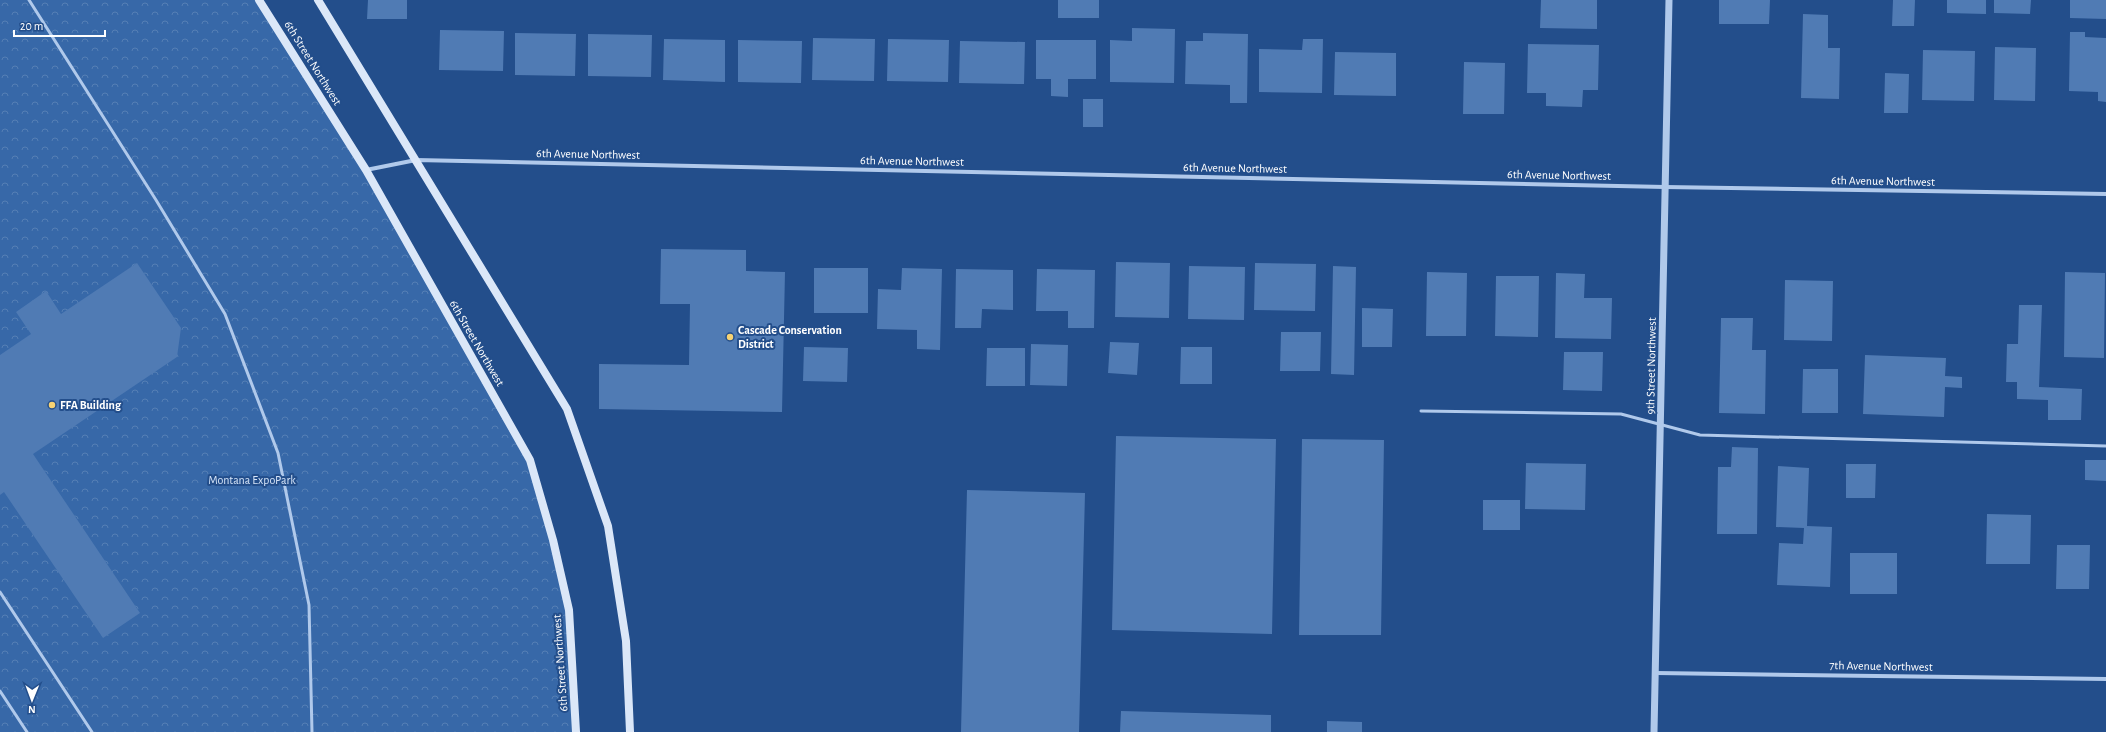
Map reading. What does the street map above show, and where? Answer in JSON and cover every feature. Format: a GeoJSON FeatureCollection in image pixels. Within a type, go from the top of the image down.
{"type":"FeatureCollection","features":[{"type":"Feature","properties":{"kind":"main road","name":"6th Street Northwest"},"geometry":{"type":"LineString","coordinates":[[259,0],[366,170],[530,460],[553,540],[569,610],[576,732]]}},
{"type":"Feature","properties":{"kind":"main road"},"geometry":{"type":"LineString","coordinates":[[318,0],[567,409],[608,526],[626,642],[630,732]]}},
{"type":"Feature","properties":{"kind":"street","name":"9th Street Northwest"},"geometry":{"type":"LineString","coordinates":[[1654,732],[1669,0]]}},
{"type":"Feature","properties":{"kind":"street","name":"6th Avenue Northwest"},"geometry":{"type":"LineString","coordinates":[[366,170],[416,160],[1665,187],[2106,194]]}},
{"type":"Feature","properties":{"kind":"street","name":"7th Avenue Northwest"},"geometry":{"type":"LineString","coordinates":[[1656,673],[2106,679]]}},
{"type":"Feature","properties":{"kind":"lane"},"geometry":{"type":"LineString","coordinates":[[30,0],[156,200],[225,314],[278,453],[309,605],[312,732]]}},
{"type":"Feature","properties":{"kind":"lane"},"geometry":{"type":"LineString","coordinates":[[1421,411],[1621,414],[1700,435],[2106,446]]}},
{"type":"Feature","properties":{"kind":"lane"},"geometry":{"type":"LineString","coordinates":[[0,592],[92,732]]}},
{"type":"Feature","properties":{"kind":"lane"},"geometry":{"type":"LineString","coordinates":[[0,691],[27,732]]}},
{"type":"Feature","properties":{"kind":"green space","name":"Montana ExpoPark"},"geometry":{"type":"Polygon","coordinates":[[[0,0],[259,0],[366,170],[530,460],[569,610],[576,732],[0,732],[0,0]]]}},
{"type":"Feature","properties":{"kind":"building"},"geometry":{"type":"Polygon","coordinates":[[[368,0],[407,0],[407,19],[367,19],[368,0]]]}},
{"type":"Feature","properties":{"kind":"building"},"geometry":{"type":"Polygon","coordinates":[[[1058,0],[1099,0],[1099,18],[1058,18],[1058,0]]]}},
{"type":"Feature","properties":{"kind":"building"},"geometry":{"type":"Polygon","coordinates":[[[1541,0],[1597,0],[1597,29],[1540,28],[1541,0]]]}},
{"type":"Feature","properties":{"kind":"building"},"geometry":{"type":"Polygon","coordinates":[[[1719,0],[1770,0],[1769,24],[1719,24],[1719,0]]]}},
{"type":"Feature","properties":{"kind":"building"},"geometry":{"type":"Polygon","coordinates":[[[1893,0],[1915,0],[1914,26],[1892,26],[1893,0]]]}},
{"type":"Feature","properties":{"kind":"building"},"geometry":{"type":"Polygon","coordinates":[[[1947,0],[1986,0],[1986,14],[1947,13],[1947,0]]]}},
{"type":"Feature","properties":{"kind":"building"},"geometry":{"type":"Polygon","coordinates":[[[1994,0],[2031,0],[2030,14],[1994,13],[1994,0]]]}},
{"type":"Feature","properties":{"kind":"building"},"geometry":{"type":"Polygon","coordinates":[[[2070,0],[2106,0],[2106,19],[2070,18],[2070,0]]]}},
{"type":"Feature","properties":{"kind":"building"},"geometry":{"type":"Polygon","coordinates":[[[1803,14],[1828,15],[1828,48],[1840,48],[1839,99],[1801,98],[1803,14]]]}},
{"type":"Feature","properties":{"kind":"building"},"geometry":{"type":"Polygon","coordinates":[[[1132,28],[1175,29],[1174,83],[1110,82],[1110,40],[1132,41],[1132,28]]]}},
{"type":"Feature","properties":{"kind":"building"},"geometry":{"type":"Polygon","coordinates":[[[440,30],[504,31],[503,71],[439,70],[440,30]]]}},
{"type":"Feature","properties":{"kind":"building"},"geometry":{"type":"Polygon","coordinates":[[[2070,32],[2085,32],[2085,37],[2106,38],[2106,102],[2098,101],[2098,92],[2069,91],[2070,32]]]}},
{"type":"Feature","properties":{"kind":"building"},"geometry":{"type":"Polygon","coordinates":[[[515,33],[576,34],[575,76],[515,75],[515,33]]]}},
{"type":"Feature","properties":{"kind":"building"},"geometry":{"type":"Polygon","coordinates":[[[1203,33],[1248,34],[1247,103],[1230,103],[1230,85],[1185,84],[1186,41],[1203,41],[1203,33]]]}},
{"type":"Feature","properties":{"kind":"building"},"geometry":{"type":"Polygon","coordinates":[[[588,34],[652,35],[651,77],[588,76],[588,34]]]}},
{"type":"Feature","properties":{"kind":"building"},"geometry":{"type":"Polygon","coordinates":[[[813,38],[875,39],[874,81],[812,80],[813,38]]]}},
{"type":"Feature","properties":{"kind":"building"},"geometry":{"type":"Polygon","coordinates":[[[664,39],[725,40],[725,82],[663,80],[664,39]]]}},
{"type":"Feature","properties":{"kind":"building"},"geometry":{"type":"Polygon","coordinates":[[[888,39],[949,40],[948,82],[887,81],[888,39]]]}},
{"type":"Feature","properties":{"kind":"building"},"geometry":{"type":"Polygon","coordinates":[[[1303,39],[1323,39],[1322,93],[1259,92],[1259,49],[1302,50],[1303,39]]]}},
{"type":"Feature","properties":{"kind":"building"},"geometry":{"type":"Polygon","coordinates":[[[738,40],[802,41],[801,83],[738,82],[738,40]]]}},
{"type":"Feature","properties":{"kind":"building"},"geometry":{"type":"Polygon","coordinates":[[[1036,40],[1096,40],[1096,79],[1068,79],[1068,97],[1051,96],[1051,79],[1036,79],[1036,40]]]}},
{"type":"Feature","properties":{"kind":"building"},"geometry":{"type":"Polygon","coordinates":[[[960,41],[1025,42],[1024,84],[959,83],[960,41]]]}},
{"type":"Feature","properties":{"kind":"building"},"geometry":{"type":"Polygon","coordinates":[[[1528,44],[1599,45],[1598,90],[1583,90],[1582,107],[1546,106],[1546,93],[1527,93],[1528,44]]]}},
{"type":"Feature","properties":{"kind":"building"},"geometry":{"type":"Polygon","coordinates":[[[1995,47],[2036,48],[2035,101],[1994,100],[1995,47]]]}},
{"type":"Feature","properties":{"kind":"building"},"geometry":{"type":"Polygon","coordinates":[[[1923,50],[1975,51],[1974,101],[1922,100],[1923,50]]]}},
{"type":"Feature","properties":{"kind":"building"},"geometry":{"type":"Polygon","coordinates":[[[1335,52],[1396,53],[1396,96],[1334,95],[1335,52]]]}},
{"type":"Feature","properties":{"kind":"building"},"geometry":{"type":"Polygon","coordinates":[[[1464,62],[1505,63],[1504,114],[1463,114],[1464,62]]]}},
{"type":"Feature","properties":{"kind":"building"},"geometry":{"type":"Polygon","coordinates":[[[1885,73],[1909,74],[1908,113],[1884,113],[1885,73]]]}},
{"type":"Feature","properties":{"kind":"building"},"geometry":{"type":"Polygon","coordinates":[[[1083,99],[1103,99],[1103,127],[1083,127],[1083,99]]]}},
{"type":"Feature","properties":{"kind":"building"},"geometry":{"type":"Polygon","coordinates":[[[661,249],[746,250],[746,271],[785,272],[782,412],[599,409],[599,364],[689,365],[690,304],[660,304],[661,249]]]}},
{"type":"Feature","properties":{"kind":"building"},"geometry":{"type":"Polygon","coordinates":[[[1116,262],[1170,263],[1169,318],[1115,317],[1116,262]]]}},
{"type":"Feature","properties":{"kind":"building","name":"FFA Building"},"geometry":{"type":"Polygon","coordinates":[[[137,263],[181,328],[177,357],[33,454],[140,613],[103,638],[4,492],[0,495],[0,355],[31,334],[16,312],[46,291],[61,314],[137,263]]]}},
{"type":"Feature","properties":{"kind":"building"},"geometry":{"type":"Polygon","coordinates":[[[1255,263],[1316,264],[1315,311],[1254,310],[1255,263]]]}},
{"type":"Feature","properties":{"kind":"building"},"geometry":{"type":"Polygon","coordinates":[[[1189,266],[1245,267],[1244,320],[1188,319],[1189,266]]]}},
{"type":"Feature","properties":{"kind":"building"},"geometry":{"type":"Polygon","coordinates":[[[1333,266],[1356,267],[1354,375],[1331,374],[1333,266]]]}},
{"type":"Feature","properties":{"kind":"building"},"geometry":{"type":"Polygon","coordinates":[[[814,268],[868,268],[868,313],[814,313],[814,268]]]}},
{"type":"Feature","properties":{"kind":"building"},"geometry":{"type":"Polygon","coordinates":[[[902,268],[942,269],[940,350],[917,349],[917,330],[877,329],[878,289],[901,290],[902,268]]]}},
{"type":"Feature","properties":{"kind":"building"},"geometry":{"type":"Polygon","coordinates":[[[956,269],[1013,270],[1013,310],[982,309],[981,328],[955,328],[956,269]]]}},
{"type":"Feature","properties":{"kind":"building"},"geometry":{"type":"Polygon","coordinates":[[[1037,269],[1095,270],[1094,328],[1068,328],[1068,311],[1036,311],[1037,269]]]}},
{"type":"Feature","properties":{"kind":"building"},"geometry":{"type":"Polygon","coordinates":[[[1427,272],[1467,273],[1466,336],[1426,336],[1427,272]]]}},
{"type":"Feature","properties":{"kind":"building"},"geometry":{"type":"Polygon","coordinates":[[[2065,272],[2105,273],[2104,358],[2064,357],[2065,272]]]}},
{"type":"Feature","properties":{"kind":"building"},"geometry":{"type":"Polygon","coordinates":[[[1556,273],[1585,274],[1584,298],[1612,298],[1611,339],[1555,338],[1556,273]]]}},
{"type":"Feature","properties":{"kind":"building"},"geometry":{"type":"Polygon","coordinates":[[[1496,276],[1539,276],[1538,337],[1495,336],[1496,276]]]}},
{"type":"Feature","properties":{"kind":"building"},"geometry":{"type":"Polygon","coordinates":[[[1785,280],[1833,281],[1832,341],[1784,340],[1785,280]]]}},
{"type":"Feature","properties":{"kind":"building"},"geometry":{"type":"Polygon","coordinates":[[[2019,305],[2042,305],[2039,387],[2082,389],[2081,420],[2048,420],[2048,400],[2017,399],[2017,382],[2006,382],[2007,344],[2018,344],[2019,305]]]}},
{"type":"Feature","properties":{"kind":"building"},"geometry":{"type":"Polygon","coordinates":[[[1362,308],[1393,309],[1392,347],[1362,347],[1362,308]]]}},
{"type":"Feature","properties":{"kind":"building"},"geometry":{"type":"Polygon","coordinates":[[[1721,318],[1753,318],[1752,350],[1766,350],[1765,414],[1719,413],[1721,318]]]}},
{"type":"Feature","properties":{"kind":"building"},"geometry":{"type":"Polygon","coordinates":[[[1281,332],[1321,332],[1320,371],[1280,371],[1281,332]]]}},
{"type":"Feature","properties":{"kind":"building"},"geometry":{"type":"Polygon","coordinates":[[[1110,342],[1139,343],[1137,375],[1108,373],[1110,342]]]}},
{"type":"Feature","properties":{"kind":"building"},"geometry":{"type":"Polygon","coordinates":[[[1031,344],[1068,345],[1067,386],[1030,385],[1031,344]]]}},
{"type":"Feature","properties":{"kind":"building"},"geometry":{"type":"Polygon","coordinates":[[[804,347],[848,348],[847,382],[803,381],[804,347]]]}},
{"type":"Feature","properties":{"kind":"building"},"geometry":{"type":"Polygon","coordinates":[[[1181,347],[1212,347],[1212,384],[1180,384],[1181,347]]]}},
{"type":"Feature","properties":{"kind":"building"},"geometry":{"type":"Polygon","coordinates":[[[987,348],[1025,348],[1025,386],[986,386],[987,348]]]}},
{"type":"Feature","properties":{"kind":"building"},"geometry":{"type":"Polygon","coordinates":[[[1564,352],[1603,352],[1602,391],[1563,390],[1564,352]]]}},
{"type":"Feature","properties":{"kind":"building"},"geometry":{"type":"Polygon","coordinates":[[[1865,355],[1946,358],[1945,376],[1962,377],[1962,388],[1945,387],[1944,417],[1863,414],[1865,355]]]}},
{"type":"Feature","properties":{"kind":"building"},"geometry":{"type":"Polygon","coordinates":[[[1803,369],[1838,369],[1838,413],[1802,413],[1803,369]]]}},
{"type":"Feature","properties":{"kind":"building"},"geometry":{"type":"Polygon","coordinates":[[[1116,436],[1276,439],[1272,634],[1112,630],[1116,436]]]}},
{"type":"Feature","properties":{"kind":"building"},"geometry":{"type":"Polygon","coordinates":[[[1302,439],[1384,440],[1381,635],[1299,635],[1302,439]]]}},
{"type":"Feature","properties":{"kind":"building"},"geometry":{"type":"Polygon","coordinates":[[[1732,447],[1758,448],[1757,534],[1717,534],[1718,467],[1731,467],[1732,447]]]}},
{"type":"Feature","properties":{"kind":"building"},"geometry":{"type":"Polygon","coordinates":[[[2085,460],[2106,460],[2106,481],[2085,480],[2085,460]]]}},
{"type":"Feature","properties":{"kind":"building"},"geometry":{"type":"Polygon","coordinates":[[[1526,463],[1586,464],[1585,510],[1525,509],[1526,463]]]}},
{"type":"Feature","properties":{"kind":"building"},"geometry":{"type":"Polygon","coordinates":[[[1846,464],[1876,464],[1875,498],[1846,498],[1846,464]]]}},
{"type":"Feature","properties":{"kind":"building"},"geometry":{"type":"Polygon","coordinates":[[[1778,466],[1809,468],[1807,526],[1832,527],[1830,587],[1777,585],[1779,543],[1803,544],[1804,528],[1776,527],[1778,466]]]}},
{"type":"Feature","properties":{"kind":"building"},"geometry":{"type":"Polygon","coordinates":[[[967,490],[1085,493],[1079,732],[961,732],[967,490]]]}},
{"type":"Feature","properties":{"kind":"building"},"geometry":{"type":"Polygon","coordinates":[[[1483,500],[1520,500],[1520,530],[1483,530],[1483,500]]]}},
{"type":"Feature","properties":{"kind":"building"},"geometry":{"type":"Polygon","coordinates":[[[1987,514],[2031,515],[2030,564],[1986,564],[1987,514]]]}},
{"type":"Feature","properties":{"kind":"building"},"geometry":{"type":"Polygon","coordinates":[[[2057,545],[2090,545],[2089,589],[2056,589],[2057,545]]]}},
{"type":"Feature","properties":{"kind":"building"},"geometry":{"type":"Polygon","coordinates":[[[1850,553],[1897,553],[1897,594],[1850,594],[1850,553]]]}},
{"type":"Feature","properties":{"kind":"building"},"geometry":{"type":"Polygon","coordinates":[[[1121,711],[1271,715],[1271,732],[1120,732],[1121,711]]]}},
{"type":"Feature","properties":{"kind":"building"},"geometry":{"type":"Polygon","coordinates":[[[1327,721],[1362,722],[1362,732],[1327,732],[1327,721]]]}},
{"type":"Feature","properties":{"kind":"place","name":"Cascade Conservation District"},"geometry":{"type":"Point","coordinates":[730,337]}},
{"type":"Feature","properties":{"kind":"place","name":"FFA Building"},"geometry":{"type":"Point","coordinates":[52,405]}}]}
